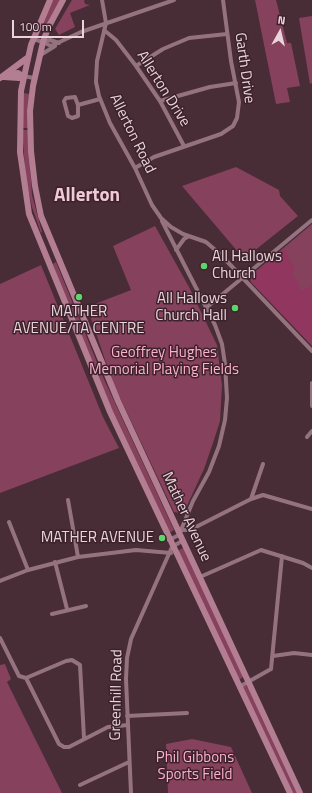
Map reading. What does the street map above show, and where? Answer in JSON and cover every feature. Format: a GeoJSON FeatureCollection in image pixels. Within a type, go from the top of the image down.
{"type":"FeatureCollection","features":[{"type":"Feature","properties":{"kind":"main road","name":"Mather Avenue"},"geometry":{"type":"LineString","coordinates":[[50,0],[33,39],[27,58],[23,76],[19,116],[23,183],[29,214],[110,412],[169,540],[171,550],[290,793]]}},
{"type":"Feature","properties":{"kind":"main road","name":"Mather Avenue"},"geometry":{"type":"LineString","coordinates":[[63,0],[48,28],[38,57],[30,111],[31,152],[35,186],[41,216],[118,401],[180,532],[182,541],[247,682],[300,793]]}},
{"type":"Feature","properties":{"kind":"main road"},"geometry":{"type":"LineString","coordinates":[[1,75],[27,58]]}},
{"type":"Feature","properties":{"kind":"main road"},"geometry":{"type":"LineString","coordinates":[[1,75],[19,78],[23,76]]}},
{"type":"Feature","properties":{"kind":"main road"},"geometry":{"type":"LineString","coordinates":[[45,254],[55,250]]}},
{"type":"Feature","properties":{"kind":"street","name":"Allerton Road"},"geometry":{"type":"LineString","coordinates":[[102,0],[106,23],[97,61],[96,82],[100,99],[110,123],[135,168],[152,205],[161,218],[172,228],[206,242],[220,254],[241,279],[312,351]]}},
{"type":"Feature","properties":{"kind":"street"},"geometry":{"type":"LineString","coordinates":[[38,57],[59,43],[106,23],[174,0]]}},
{"type":"Feature","properties":{"kind":"street","name":"Garth Drive"},"geometry":{"type":"LineString","coordinates":[[135,168],[154,157],[221,134],[233,126],[238,118],[240,102],[227,34],[223,0]]}},
{"type":"Feature","properties":{"kind":"street","name":"Allerton Drive"},"geometry":{"type":"LineString","coordinates":[[104,30],[116,40],[136,66],[160,101],[184,146]]}},
{"type":"Feature","properties":{"kind":"street"},"geometry":{"type":"LineString","coordinates":[[136,66],[163,48],[189,38],[227,34]]}},
{"type":"Feature","properties":{"kind":"street"},"geometry":{"type":"LineString","coordinates":[[33,39],[43,42],[50,40],[59,43]]}},
{"type":"Feature","properties":{"kind":"street"},"geometry":{"type":"LineString","coordinates":[[23,76],[34,78]]}},
{"type":"Feature","properties":{"kind":"street"},"geometry":{"type":"LineString","coordinates":[[160,101],[210,87],[236,83]]}},
{"type":"Feature","properties":{"kind":"street"},"geometry":{"type":"LineString","coordinates":[[75,97],[78,105],[78,116],[72,118],[68,116],[64,101],[66,98],[75,97]]}},
{"type":"Feature","properties":{"kind":"street"},"geometry":{"type":"LineString","coordinates":[[78,105],[100,99]]}},
{"type":"Feature","properties":{"kind":"street"},"geometry":{"type":"LineString","coordinates":[[161,218],[206,308],[222,344],[226,364],[227,398],[225,420],[219,446],[209,472],[193,501],[180,532]]}},
{"type":"Feature","properties":{"kind":"street"},"geometry":{"type":"LineString","coordinates":[[206,308],[312,220]]}},
{"type":"Feature","properties":{"kind":"street"},"geometry":{"type":"LineString","coordinates":[[176,250],[184,239],[190,236]]}},
{"type":"Feature","properties":{"kind":"street"},"geometry":{"type":"LineString","coordinates":[[312,383],[312,406]]}},
{"type":"Feature","properties":{"kind":"street"},"geometry":{"type":"LineString","coordinates":[[307,438],[312,431]]}},
{"type":"Feature","properties":{"kind":"street"},"geometry":{"type":"LineString","coordinates":[[251,499],[263,464]]}},
{"type":"Feature","properties":{"kind":"street"},"geometry":{"type":"LineString","coordinates":[[169,540],[180,532],[190,530],[251,499],[263,495],[312,509]]}},
{"type":"Feature","properties":{"kind":"street"},"geometry":{"type":"LineString","coordinates":[[68,500],[78,557]]}},
{"type":"Feature","properties":{"kind":"street"},"geometry":{"type":"LineString","coordinates":[[9,522],[28,570]]}},
{"type":"Feature","properties":{"kind":"street"},"geometry":{"type":"LineString","coordinates":[[0,581],[28,570],[55,562],[78,557],[136,550],[171,550],[182,541]]}},
{"type":"Feature","properties":{"kind":"street","name":"Greenhill Road"},"geometry":{"type":"LineString","coordinates":[[131,793],[127,716],[127,658],[138,618],[171,550]]}},
{"type":"Feature","properties":{"kind":"street"},"geometry":{"type":"LineString","coordinates":[[200,578],[261,550],[282,556],[312,568]]}},
{"type":"Feature","properties":{"kind":"street"},"geometry":{"type":"LineString","coordinates":[[239,687],[271,669],[282,556]]}},
{"type":"Feature","properties":{"kind":"street"},"geometry":{"type":"LineString","coordinates":[[55,562],[68,609]]}},
{"type":"Feature","properties":{"kind":"street"},"geometry":{"type":"LineString","coordinates":[[52,614],[68,609],[86,606]]}},
{"type":"Feature","properties":{"kind":"street"},"geometry":{"type":"LineString","coordinates":[[0,638],[19,676],[26,678],[66,661],[72,660],[80,665],[84,738]]}},
{"type":"Feature","properties":{"kind":"street"},"geometry":{"type":"LineString","coordinates":[[273,656],[294,653],[312,656]]}},
{"type":"Feature","properties":{"kind":"street"},"geometry":{"type":"LineString","coordinates":[[26,678],[59,744],[64,747],[70,747],[84,738],[108,727],[128,726]]}},
{"type":"Feature","properties":{"kind":"street"},"geometry":{"type":"LineString","coordinates":[[127,716],[187,713]]}},
{"type":"Feature","properties":{"kind":"street"},"geometry":{"type":"LineString","coordinates":[[80,785],[129,762]]}},
{"type":"Feature","properties":{"kind":"green space"},"geometry":{"type":"Polygon","coordinates":[[[53,0],[60,0],[46,27],[40,27],[53,0]]]}},
{"type":"Feature","properties":{"kind":"green space"},"geometry":{"type":"Polygon","coordinates":[[[72,0],[84,0],[85,4],[90,5],[70,13],[75,27],[59,35],[55,29],[72,0]]]}},
{"type":"Feature","properties":{"kind":"green space"},"geometry":{"type":"Polygon","coordinates":[[[255,0],[276,0],[287,43],[291,43],[300,86],[287,88],[290,102],[276,104],[255,0]]]}},
{"type":"Feature","properties":{"kind":"green space"},"geometry":{"type":"Polygon","coordinates":[[[312,16],[312,83],[310,84],[299,18],[312,16]]]}},
{"type":"Feature","properties":{"kind":"green space"},"geometry":{"type":"Polygon","coordinates":[[[24,93],[29,94],[28,128],[22,128],[24,93]]]}},
{"type":"Feature","properties":{"kind":"green space"},"geometry":{"type":"Polygon","coordinates":[[[22,130],[28,130],[32,195],[42,232],[41,233],[32,207],[26,180],[22,130]]]}},
{"type":"Feature","properties":{"kind":"green space"},"geometry":{"type":"Polygon","coordinates":[[[236,167],[279,190],[280,196],[298,216],[244,259],[182,186],[236,167]]]}},
{"type":"Feature","properties":{"kind":"green space"},"geometry":{"type":"Polygon","coordinates":[[[312,224],[312,345],[251,282],[250,276],[312,224]]]}},
{"type":"Feature","properties":{"kind":"green space","name":"Geoffrey Hughes Memorial Playing Fields"},"geometry":{"type":"Polygon","coordinates":[[[155,226],[189,287],[217,345],[222,386],[220,421],[213,443],[204,469],[186,508],[180,513],[174,512],[113,383],[87,307],[131,290],[113,246],[155,226]]]}},
{"type":"Feature","properties":{"kind":"green space"},"geometry":{"type":"Polygon","coordinates":[[[56,262],[103,377],[174,530],[169,533],[112,412],[65,298],[53,264],[56,262]]]}},
{"type":"Feature","properties":{"kind":"green space"},"geometry":{"type":"Polygon","coordinates":[[[41,265],[103,417],[119,448],[0,493],[0,284],[41,265]]]}},
{"type":"Feature","properties":{"kind":"green space"},"geometry":{"type":"Polygon","coordinates":[[[183,548],[243,676],[238,680],[177,551],[183,548]]]}},
{"type":"Feature","properties":{"kind":"green space"},"geometry":{"type":"Polygon","coordinates":[[[5,664],[11,679],[7,682],[62,793],[0,793],[0,665],[5,664]]]}},
{"type":"Feature","properties":{"kind":"green space"},"geometry":{"type":"Polygon","coordinates":[[[246,685],[297,793],[290,793],[241,687],[246,685]]]}},
{"type":"Feature","properties":{"kind":"green space","name":"Phil Gibbons Sports Field"},"geometry":{"type":"Polygon","coordinates":[[[192,739],[231,747],[252,793],[168,793],[166,744],[192,739]]]}},
{"type":"Feature","properties":{"kind":"shaded area"},"geometry":{"type":"Polygon","coordinates":[[[284,249],[295,270],[291,274],[298,282],[300,291],[310,287],[312,282],[312,346],[251,282],[250,276],[284,249]]]}},
{"type":"Feature","properties":{"kind":"place","name":"All Hallows Church"},"geometry":{"type":"Point","coordinates":[204,266]}},
{"type":"Feature","properties":{"kind":"place","name":"MATHER AVENUE/TA CENTRE"},"geometry":{"type":"Point","coordinates":[79,297]}},
{"type":"Feature","properties":{"kind":"place","name":"All Hallows Church Hall"},"geometry":{"type":"Point","coordinates":[235,308]}},
{"type":"Feature","properties":{"kind":"place","name":"MATHER AVENUE"},"geometry":{"type":"Point","coordinates":[162,538]}},
{"type":"Feature","properties":{"kind":"district","name":"Allerton"},"geometry":{"type":"Point","coordinates":[87,196]}}]}
